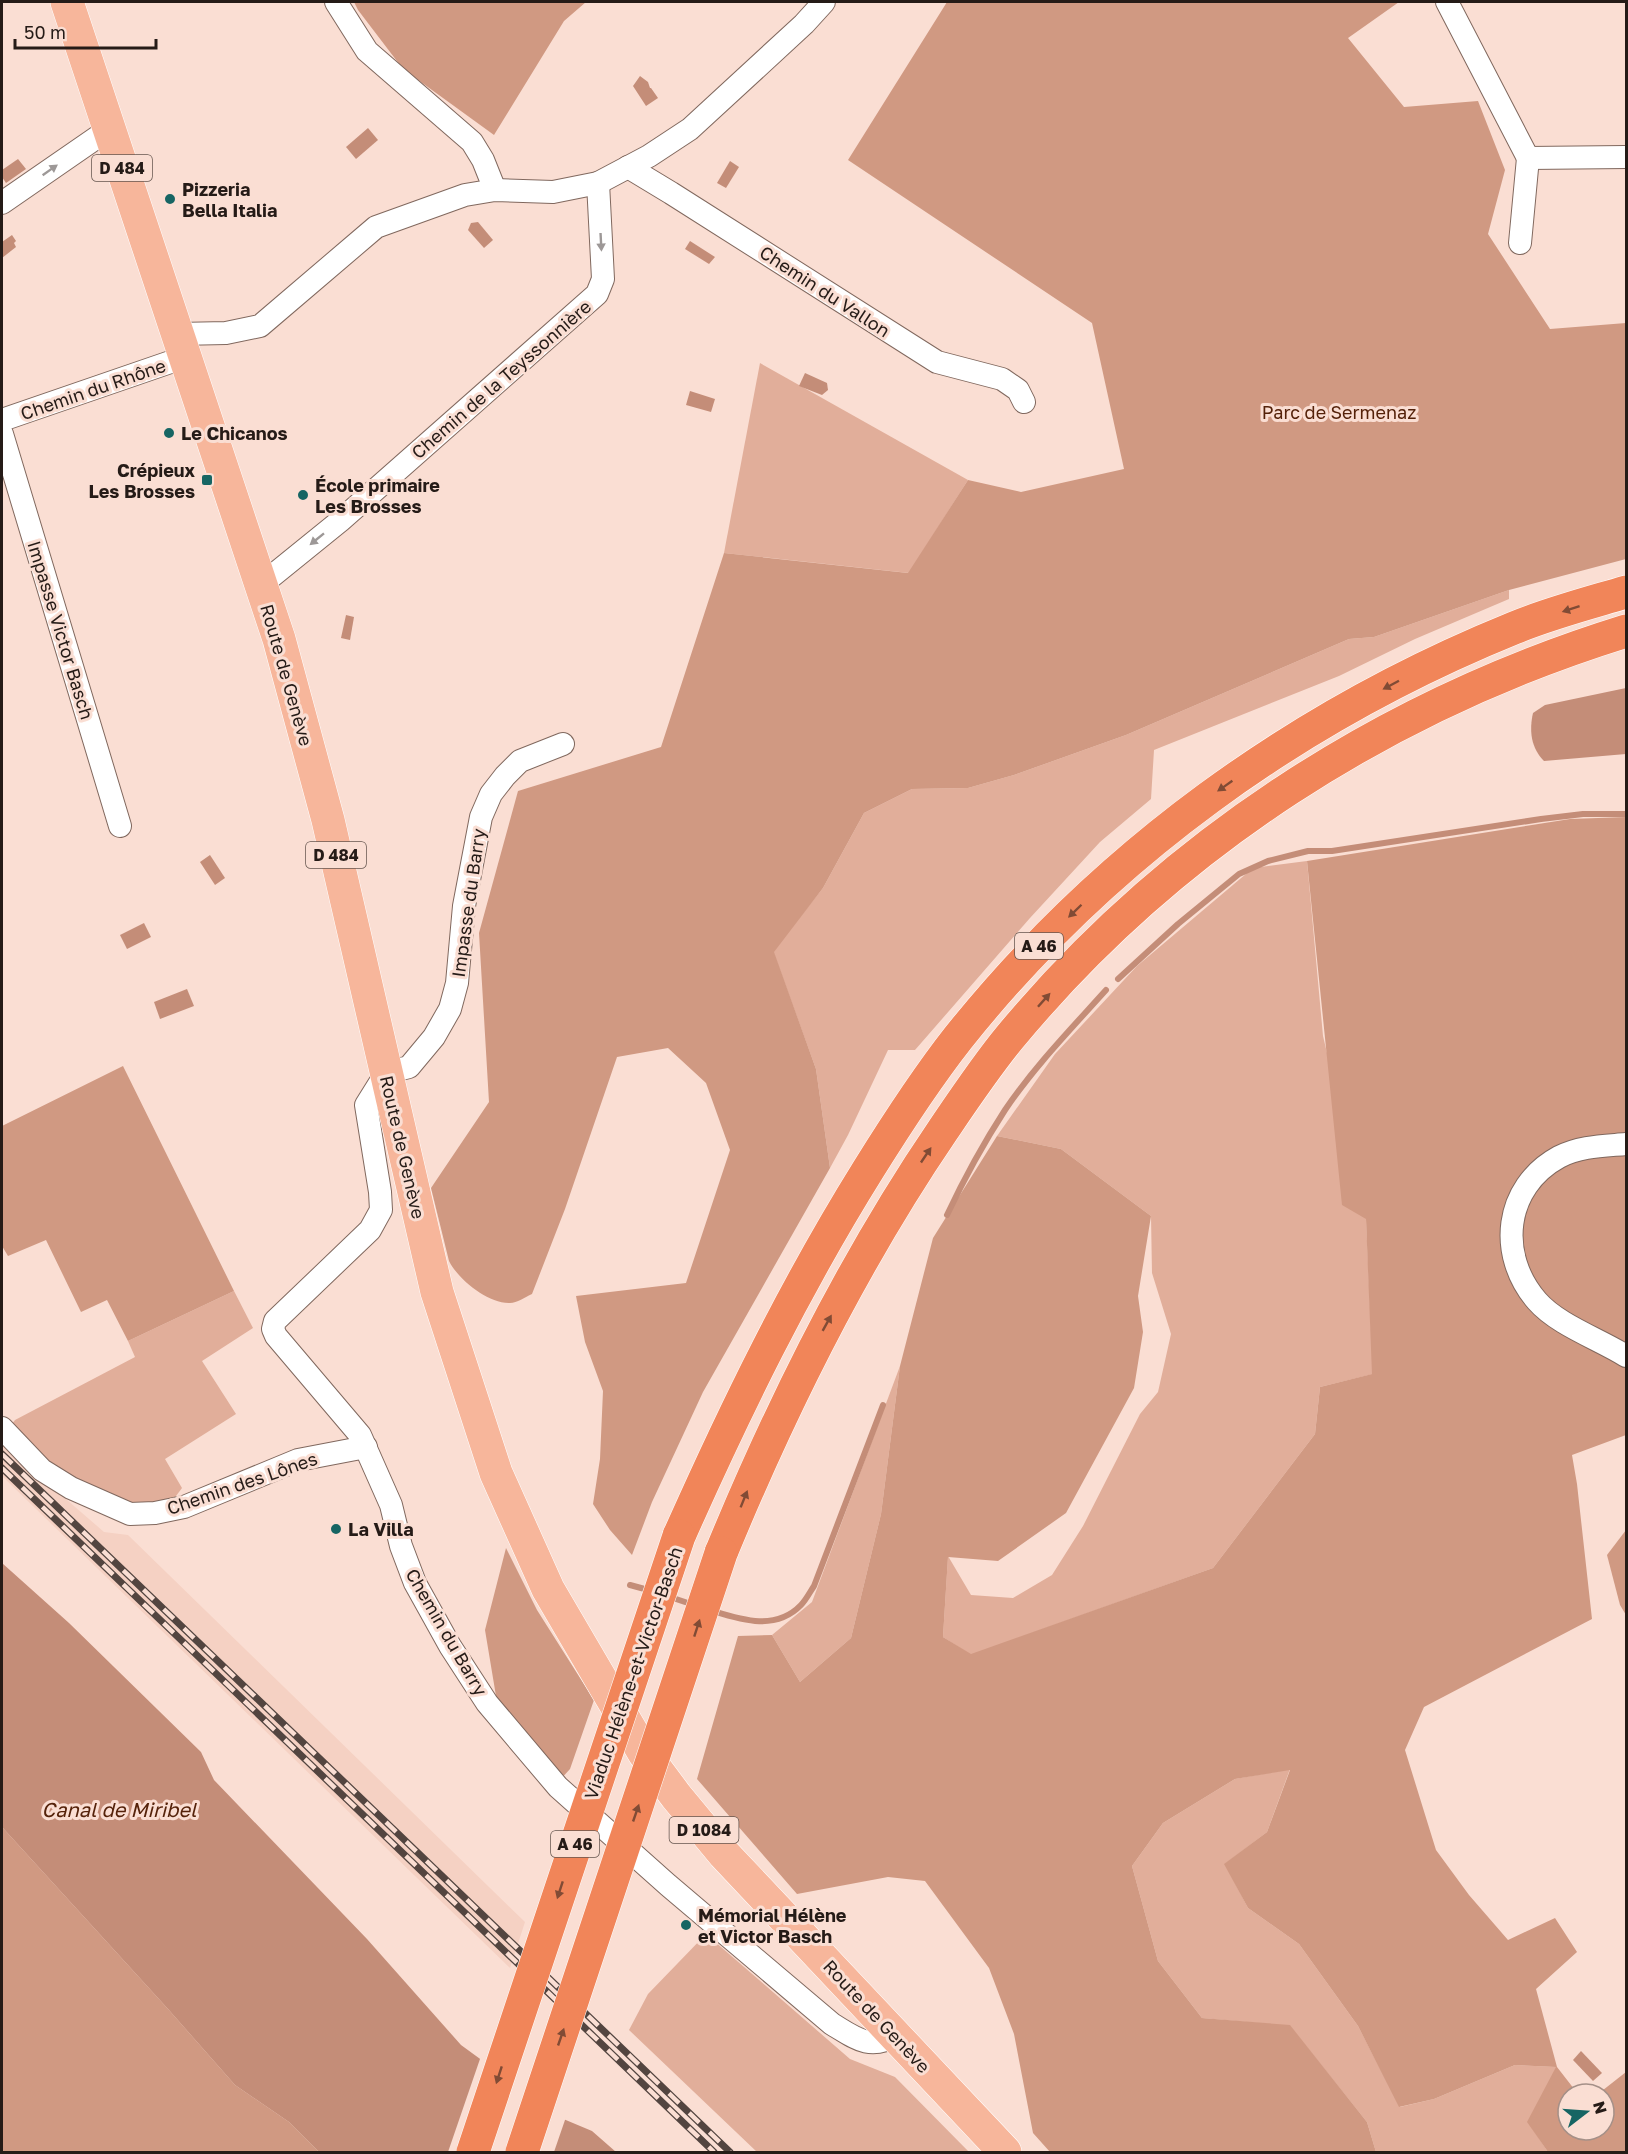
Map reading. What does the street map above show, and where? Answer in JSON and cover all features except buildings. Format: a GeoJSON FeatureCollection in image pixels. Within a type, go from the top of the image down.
{"type":"FeatureCollection","features":[{"type":"Feature","properties":{"kind":"highway","name":"Viaduc Hélène-et-Victor-Basch"},"geometry":{"type":"LineString","coordinates":[[472,2152],[679,1536],[775,1333],[836,1221],[900,1119],[958,1038],[1044,941],[1124,864],[1169,826],[1261,761],[1322,722],[1401,680],[1516,627],[1626,592]]}},
{"type":"Feature","properties":{"kind":"highway","name":"A 46"},"geometry":{"type":"LineString","coordinates":[[522,2152],[722,1553],[757,1467],[823,1330],[886,1217],[947,1124],[1010,1038],[1086,953],[1197,854],[1250,814],[1341,756],[1395,725],[1497,678],[1626,631]]}},
{"type":"Feature","properties":{"kind":"main road","name":"Route de Genève"},"geometry":{"type":"LineString","coordinates":[[67,2],[279,639],[328,820],[437,1292],[496,1473],[548,1589],[644,1753],[676,1796],[724,1854],[1005,2152]]}},
{"type":"Feature","properties":{"kind":"street"},"geometry":{"type":"LineString","coordinates":[[336,2],[367,51],[472,142],[483,160],[495,190]]}},
{"type":"Feature","properties":{"kind":"street"},"geometry":{"type":"LineString","coordinates":[[598,183],[690,129],[804,24],[824,2]]}},
{"type":"Feature","properties":{"kind":"street"},"geometry":{"type":"LineString","coordinates":[[1447,2],[1528,158],[1520,243]]}},
{"type":"Feature","properties":{"kind":"street"},"geometry":{"type":"LineString","coordinates":[[2,203],[109,129]]}},
{"type":"Feature","properties":{"kind":"street"},"geometry":{"type":"LineString","coordinates":[[1528,158],[1626,157]]}},
{"type":"Feature","properties":{"kind":"street","name":"Chemin du Vallon"},"geometry":{"type":"LineString","coordinates":[[628,167],[671,192],[937,362],[1002,379],[1018,390],[1024,402]]}},
{"type":"Feature","properties":{"kind":"street","name":"Chemin du Rhône"},"geometry":{"type":"LineString","coordinates":[[2,420],[181,346],[260,326],[376,227],[465,195],[495,190],[553,192],[598,183]]}},
{"type":"Feature","properties":{"kind":"street","name":"Chemin de la Teyssonnière"},"geometry":{"type":"LineString","coordinates":[[261,585],[340,521],[597,294],[603,279],[598,183]]}},
{"type":"Feature","properties":{"kind":"street","name":"Impasse Victor Basch"},"geometry":{"type":"LineString","coordinates":[[2,434],[120,826]]}},
{"type":"Feature","properties":{"kind":"street","name":"Impasse du Barry"},"geometry":{"type":"LineString","coordinates":[[386,1073],[410,1067],[434,1037],[450,1009],[457,983],[464,906],[481,817],[492,794],[520,761],[563,744]]}},
{"type":"Feature","properties":{"kind":"street","name":"Chemin du Barry"},"geometry":{"type":"LineString","coordinates":[[386,1073],[366,1105],[381,1210],[370,1230],[275,1321],[273,1329],[276,1336],[360,1434],[391,1505],[400,1546],[415,1583],[450,1646],[487,1703],[558,1787],[659,1877],[832,2024],[857,2039],[871,2043],[885,2041],[896,2035]]}},
{"type":"Feature","properties":{"kind":"street"},"geometry":{"type":"LineString","coordinates":[[1626,1144],[1583,1148],[1561,1156],[1542,1168],[1525,1187],[1515,1205],[1511,1225],[1514,1252],[1521,1279],[1538,1302],[1556,1317],[1626,1356]]}},
{"type":"Feature","properties":{"kind":"street","name":"Chemin des Lônes"},"geometry":{"type":"LineString","coordinates":[[2,1428],[42,1470],[71,1488],[130,1514],[154,1514],[183,1507],[298,1460],[366,1447]]}},
{"type":"Feature","properties":{"kind":"shaded area"},"geometry":{"type":"Polygon","coordinates":[[[760,363],[968,480],[909,573],[724,553],[760,363]]]}},
{"type":"Feature","properties":{"kind":"shaded area"},"geometry":{"type":"Polygon","coordinates":[[[1509,590],[1509,599],[1415,639],[1339,676],[1154,750],[1151,799],[1100,842],[915,1050],[888,1050],[830,1168],[816,1069],[773,951],[823,888],[864,813],[912,789],[968,788],[1014,775],[1126,735],[1349,639],[1374,637],[1509,590]]]}},
{"type":"Feature","properties":{"kind":"shaded area"},"geometry":{"type":"Polygon","coordinates":[[[1307,861],[1323,1036],[1366,1219],[1373,1374],[1320,1387],[1315,1434],[1213,1568],[971,1655],[943,1637],[948,1556],[971,1595],[1013,1598],[1052,1575],[1083,1526],[1140,1414],[1158,1392],[1171,1334],[1152,1273],[1151,1216],[1061,1149],[997,1136],[1055,1054],[1137,966],[1253,868],[1307,861]]]}},
{"type":"Feature","properties":{"kind":"shaded area"},"geometry":{"type":"Polygon","coordinates":[[[234,1291],[253,1328],[202,1361],[236,1414],[165,1459],[182,1488],[170,1504],[139,1508],[41,1462],[12,1424],[15,1420],[135,1357],[128,1341],[234,1291]]]}},
{"type":"Feature","properties":{"kind":"shaded area"},"geometry":{"type":"Polygon","coordinates":[[[900,1366],[881,1514],[851,1638],[800,1682],[772,1635],[812,1602],[900,1366]]]}},
{"type":"Feature","properties":{"kind":"shaded area"},"geometry":{"type":"Polygon","coordinates":[[[2,1438],[22,1461],[104,1532],[128,1535],[525,1922],[510,1968],[2,1476],[2,1438]]]}},
{"type":"Feature","properties":{"kind":"shaded area"},"geometry":{"type":"Polygon","coordinates":[[[1290,1769],[1267,1832],[1225,1864],[1248,1908],[1299,1944],[1358,2026],[1400,2107],[1434,2099],[1515,2065],[1557,2067],[1528,2122],[1548,2152],[1376,2152],[1367,2122],[1290,2026],[1202,2018],[1158,1961],[1132,1866],[1163,1823],[1235,1779],[1290,1769]]]}},
{"type":"Feature","properties":{"kind":"shaded area"},"geometry":{"type":"Polygon","coordinates":[[[706,1934],[850,2059],[895,2077],[969,2152],[757,2152],[629,2030],[648,1994],[706,1934]]]}},
{"type":"Feature","properties":{"kind":"green space"},"geometry":{"type":"Polygon","coordinates":[[[354,2],[586,2],[564,21],[494,135],[403,69],[354,2]]]}},
{"type":"Feature","properties":{"kind":"green space","name":"Parc de Sermenaz"},"geometry":{"type":"Polygon","coordinates":[[[947,2],[1399,2],[1348,38],[1404,107],[1478,101],[1505,170],[1488,234],[1550,329],[1626,323],[1626,559],[1509,590],[1374,637],[1349,639],[1126,735],[1014,775],[968,788],[912,789],[864,813],[823,888],[774,952],[816,1069],[830,1168],[703,1392],[652,1502],[632,1555],[610,1530],[593,1504],[600,1459],[603,1391],[585,1342],[576,1296],[686,1283],[730,1150],[706,1083],[668,1048],[617,1057],[565,1209],[532,1294],[515,1302],[501,1302],[483,1295],[466,1282],[449,1261],[431,1188],[489,1102],[479,933],[518,791],[661,747],[724,553],[908,573],[968,480],[1021,492],[1124,469],[1092,323],[848,160],[947,2]]]}},
{"type":"Feature","properties":{"kind":"green space"},"geometry":{"type":"Polygon","coordinates":[[[1626,817],[1626,1435],[1572,1455],[1592,1619],[1424,1707],[1405,1750],[1436,1850],[1469,1895],[1508,1940],[1555,1918],[1577,1952],[1536,1989],[1557,2067],[1569,2082],[1556,2082],[1556,2142],[1616,2142],[1616,2082],[1613,2082],[1626,2072],[1626,2152],[1548,2152],[1527,2122],[1556,2067],[1515,2065],[1434,2099],[1399,2107],[1358,2026],[1299,1944],[1248,1908],[1224,1864],[1267,1832],[1290,1770],[1235,1779],[1163,1823],[1132,1866],[1158,1961],[1202,2018],[1290,2025],[1367,2122],[1376,2152],[1050,2152],[1033,2133],[1014,2034],[989,1968],[925,1881],[888,1877],[797,1894],[697,1779],[738,1636],[772,1635],[800,1682],[851,1638],[881,1514],[900,1366],[933,1238],[997,1136],[1061,1149],[1151,1216],[1138,1296],[1143,1332],[1134,1388],[1066,1513],[998,1561],[948,1557],[943,1637],[971,1654],[1213,1568],[1315,1434],[1320,1387],[1372,1374],[1366,1219],[1342,1205],[1307,861],[1570,819],[1626,817]]]}},
{"type":"Feature","properties":{"kind":"green space"},"geometry":{"type":"Polygon","coordinates":[[[123,1066],[234,1291],[128,1341],[107,1300],[81,1312],[46,1240],[8,1256],[2,1246],[2,1126],[123,1066]]]}},
{"type":"Feature","properties":{"kind":"green space"},"geometry":{"type":"Polygon","coordinates":[[[1626,1530],[1626,1615],[1620,1605],[1607,1555],[1626,1530]]]}},
{"type":"Feature","properties":{"kind":"green space"},"geometry":{"type":"Polygon","coordinates":[[[506,1548],[537,1610],[594,1700],[570,1769],[559,1781],[503,1738],[485,1630],[506,1548]]]}},
{"type":"Feature","properties":{"kind":"green space"},"geometry":{"type":"Polygon","coordinates":[[[2,1827],[235,2085],[289,2122],[319,2152],[2,2152],[2,1827]]]}},
{"type":"Feature","properties":{"kind":"water"},"geometry":{"type":"Polygon","coordinates":[[[640,76],[648,82],[658,98],[646,106],[633,86],[640,76]]]}},
{"type":"Feature","properties":{"kind":"water"},"geometry":{"type":"Polygon","coordinates":[[[368,128],[378,140],[356,159],[346,147],[368,128]]]}},
{"type":"Feature","properties":{"kind":"water"},"geometry":{"type":"Polygon","coordinates":[[[18,159],[26,169],[6,183],[2,177],[2,170],[18,159]]]}},
{"type":"Feature","properties":{"kind":"water"},"geometry":{"type":"Polygon","coordinates":[[[730,161],[739,167],[726,188],[717,183],[730,161]]]}},
{"type":"Feature","properties":{"kind":"water"},"geometry":{"type":"Polygon","coordinates":[[[478,222],[493,240],[484,248],[468,230],[471,223],[478,222]]]}},
{"type":"Feature","properties":{"kind":"water"},"geometry":{"type":"Polygon","coordinates":[[[12,235],[16,241],[14,243],[16,247],[2,258],[2,242],[12,235]]]}},
{"type":"Feature","properties":{"kind":"water"},"geometry":{"type":"Polygon","coordinates":[[[690,241],[715,257],[709,264],[685,249],[690,241]]]}},
{"type":"Feature","properties":{"kind":"water"},"geometry":{"type":"Polygon","coordinates":[[[805,373],[827,383],[828,390],[822,395],[799,386],[805,373]]]}},
{"type":"Feature","properties":{"kind":"water"},"geometry":{"type":"Polygon","coordinates":[[[690,391],[715,399],[711,412],[686,405],[690,391]]]}},
{"type":"Feature","properties":{"kind":"water"},"geometry":{"type":"Polygon","coordinates":[[[346,615],[354,617],[350,640],[341,638],[346,615]]]}},
{"type":"Feature","properties":{"kind":"water"},"geometry":{"type":"Polygon","coordinates":[[[1626,688],[1626,754],[1544,761],[1536,751],[1532,739],[1533,713],[1545,705],[1626,688]]]}},
{"type":"Feature","properties":{"kind":"water"},"geometry":{"type":"Polygon","coordinates":[[[210,855],[225,878],[215,885],[200,862],[210,855]]]}},
{"type":"Feature","properties":{"kind":"water"},"geometry":{"type":"Polygon","coordinates":[[[144,923],[151,937],[127,949],[120,935],[144,923]]]}},
{"type":"Feature","properties":{"kind":"water"},"geometry":{"type":"Polygon","coordinates":[[[187,989],[194,1006],[160,1019],[154,1002],[187,989]]]}},
{"type":"Feature","properties":{"kind":"water","name":"Canal de Miribel"},"geometry":{"type":"Polygon","coordinates":[[[2,1563],[69,1623],[201,1752],[214,1780],[367,1939],[461,2045],[561,2118],[592,2131],[616,2152],[319,2152],[289,2122],[235,2085],[2,1827],[2,1563]]]}},
{"type":"Feature","properties":{"kind":"water"},"geometry":{"type":"Polygon","coordinates":[[[1581,2051],[1602,2073],[1593,2081],[1573,2060],[1581,2051]]]}},
{"type":"Feature","properties":{"kind":"pier"},"geometry":{"type":"Polygon","coordinates":[[[481,2056],[566,2117],[554,2152],[448,2152],[481,2056]]]}},
{"type":"Feature","properties":{"kind":"waterway"},"geometry":{"type":"LineString","coordinates":[[1118,979],[1178,924],[1239,874],[1268,861],[1308,851],[1332,851],[1541,819],[1583,814],[1626,814]]}},
{"type":"Feature","properties":{"kind":"waterway"},"geometry":{"type":"LineString","coordinates":[[947,1215],[981,1149],[1016,1094],[1053,1048],[1106,990]]}},
{"type":"Feature","properties":{"kind":"waterway"},"geometry":{"type":"LineString","coordinates":[[713,1611],[735,1618],[770,1621],[791,1613],[803,1603],[814,1586],[883,1405]]}},
{"type":"Feature","properties":{"kind":"waterway"},"geometry":{"type":"LineString","coordinates":[[630,1585],[652,1591]]}},
{"type":"Feature","properties":{"kind":"waterway"},"geometry":{"type":"LineString","coordinates":[[670,1597],[694,1605]]}},
{"type":"Feature","properties":{"kind":"railway"},"geometry":{"type":"LineString","coordinates":[[2,1454],[730,2152]]}},
{"type":"Feature","properties":{"kind":"railway"},"geometry":{"type":"LineString","coordinates":[[2,1468],[714,2152]]}},
{"type":"Feature","properties":{"kind":"place","name":"Pizzeria Bella Italia"},"geometry":{"type":"Point","coordinates":[170,199]}},
{"type":"Feature","properties":{"kind":"place","name":"Le Chicanos"},"geometry":{"type":"Point","coordinates":[169,433]}},
{"type":"Feature","properties":{"kind":"place","name":"Crépieux Les Brosses"},"geometry":{"type":"Point","coordinates":[207,480]}},
{"type":"Feature","properties":{"kind":"place","name":"École primaire Les Brosses"},"geometry":{"type":"Point","coordinates":[303,495]}},
{"type":"Feature","properties":{"kind":"place","name":"La Villa"},"geometry":{"type":"Point","coordinates":[336,1529]}},
{"type":"Feature","properties":{"kind":"place","name":"Mémorial Hélène et Victor Basch"},"geometry":{"type":"Point","coordinates":[686,1925]}}]}
